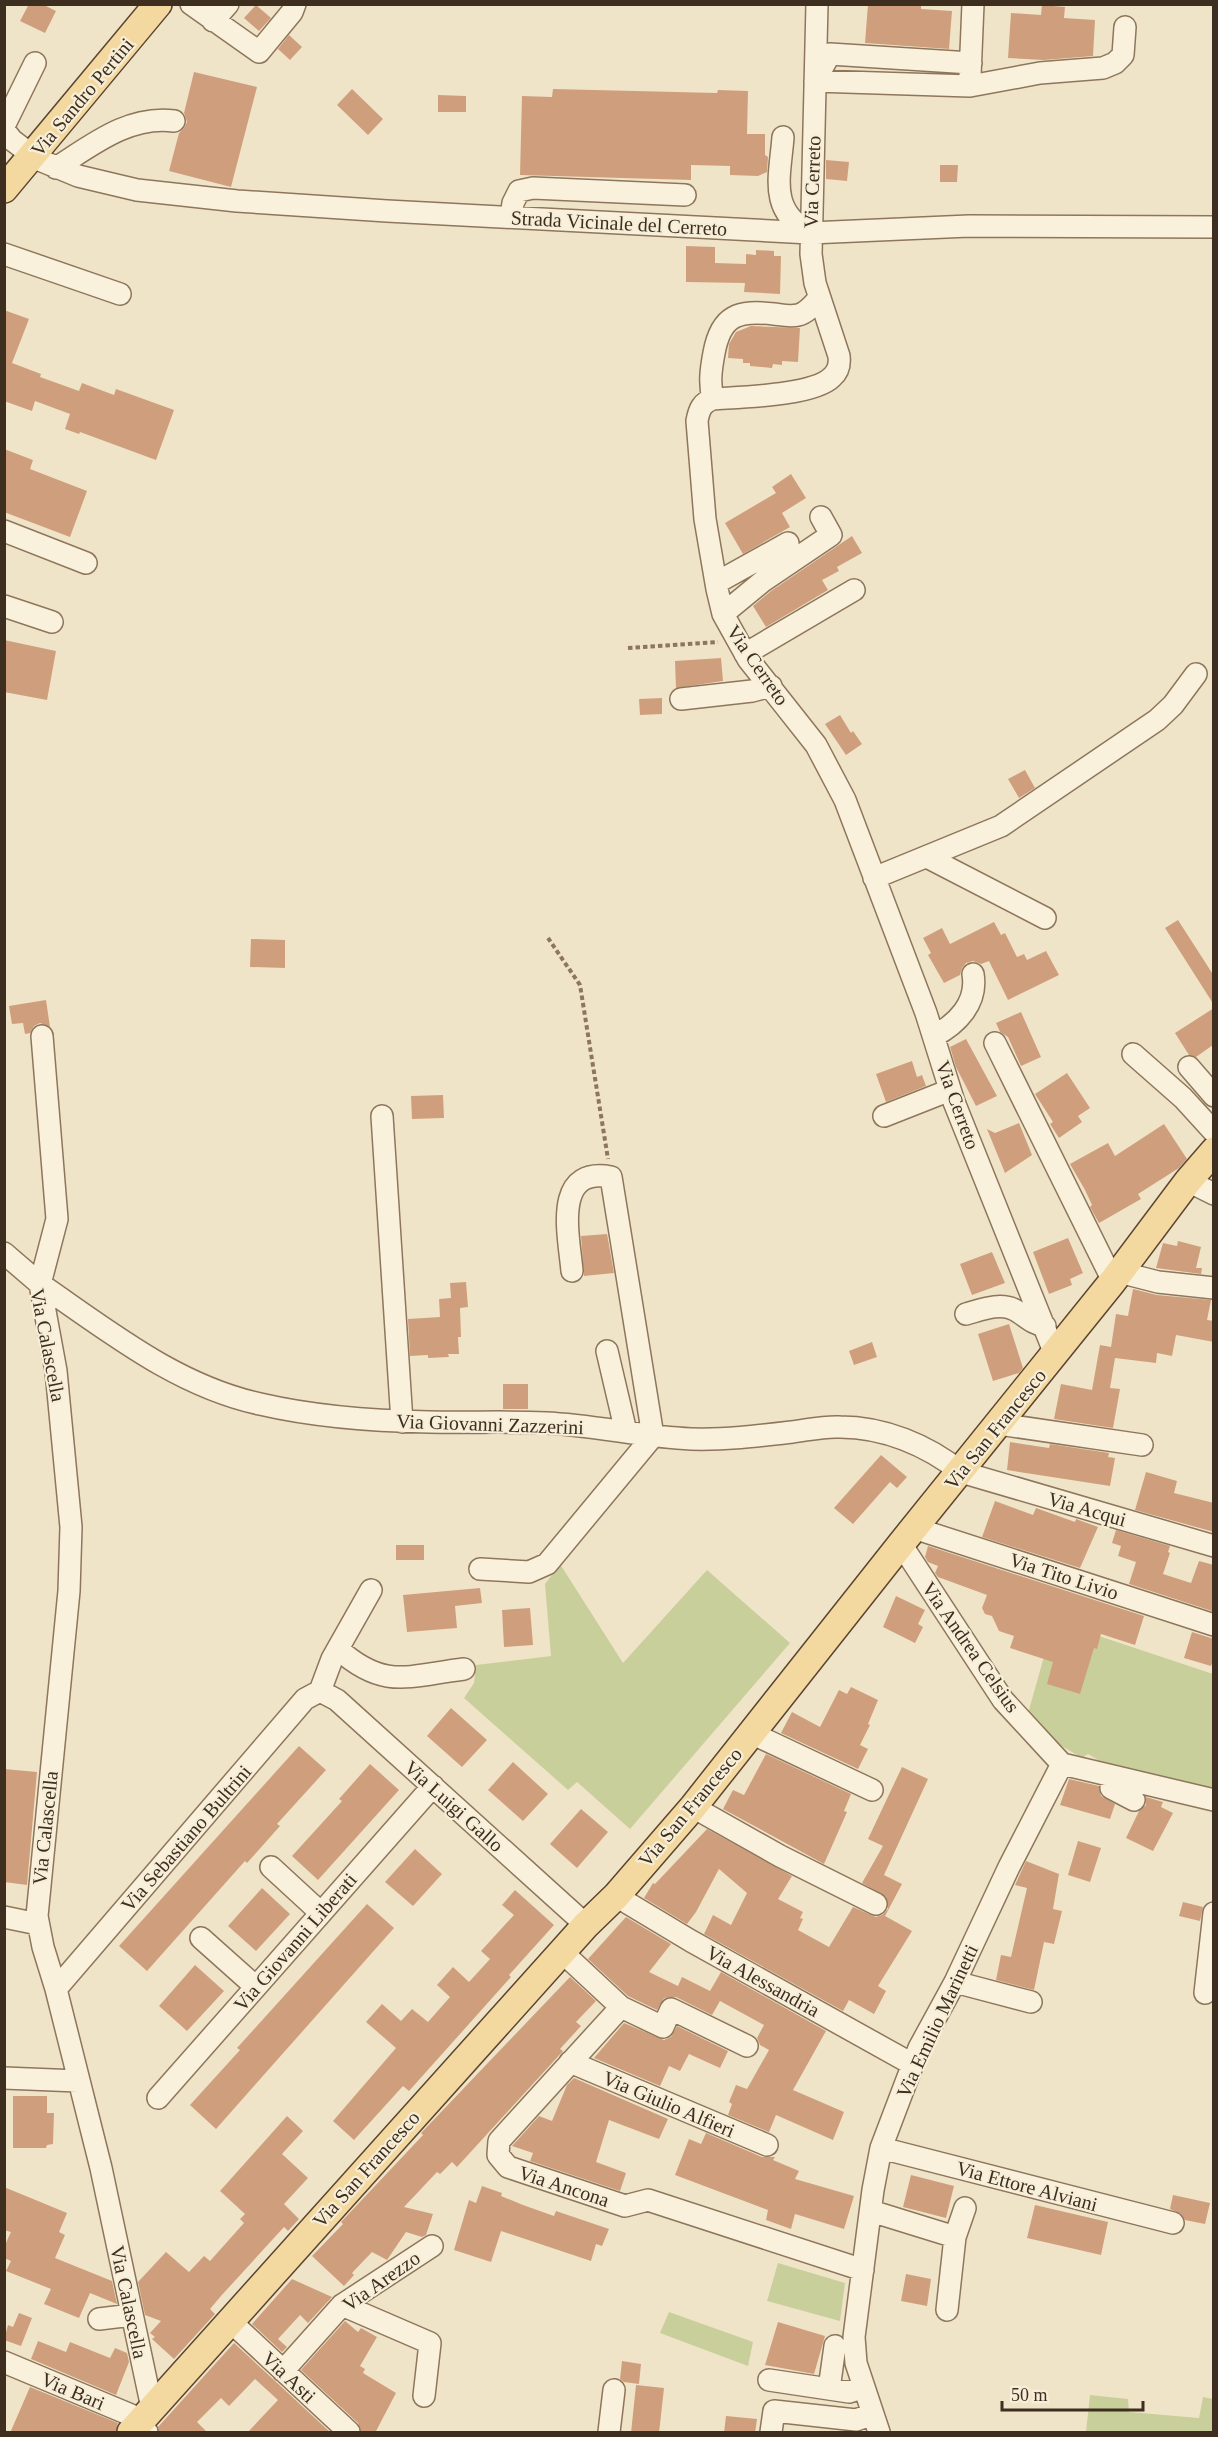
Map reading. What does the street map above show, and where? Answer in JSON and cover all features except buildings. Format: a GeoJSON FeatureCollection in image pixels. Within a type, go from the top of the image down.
{"type":"FeatureCollection","features":[{"type":"Feature","properties":{"kind":"main road","name":"Via Sandro Pertini"},"geometry":{"type":"LineString","coordinates":[[4,189],[158,4]]}},
{"type":"Feature","properties":{"kind":"main road","name":"Via San Francesco"},"geometry":{"type":"LineString","coordinates":[[142,2424],[230,2321],[586,1925],[616,1896],[693,1807],[1214,1151]]}},
{"type":"Feature","properties":{"kind":"street"},"geometry":{"type":"LineString","coordinates":[[191,4],[259,52],[296,4]]}},
{"type":"Feature","properties":{"kind":"street"},"geometry":{"type":"LineString","coordinates":[[213,21],[228,4]]}},
{"type":"Feature","properties":{"kind":"street","name":"Via Cerreto"},"geometry":{"type":"LineString","coordinates":[[817,4],[810,233],[813,276],[839,356],[838,369],[830,380],[777,395],[713,399],[703,404],[697,421],[705,519],[716,583],[723,614],[741,648],[808,734],[833,774],[934,1036],[950,1090],[1055,1354]]}},
{"type":"Feature","properties":{"kind":"street"},"geometry":{"type":"LineString","coordinates":[[970,86],[973,4]]}},
{"type":"Feature","properties":{"kind":"street"},"geometry":{"type":"LineString","coordinates":[[970,63],[830,54],[815,81],[970,86],[1040,73],[1109,66],[1120,60],[1123,55],[1125,27]]}},
{"type":"Feature","properties":{"kind":"street"},"geometry":{"type":"LineString","coordinates":[[4,128],[35,63]]}},
{"type":"Feature","properties":{"kind":"street"},"geometry":{"type":"LineString","coordinates":[[56,168],[123,128],[152,120],[174,121]]}},
{"type":"Feature","properties":{"kind":"street","name":"Strada Vicinale del Cerreto"},"geometry":{"type":"LineString","coordinates":[[4,128],[32,156],[56,168],[113,186],[169,194],[334,208],[810,233],[991,226],[1214,227]]}},
{"type":"Feature","properties":{"kind":"street"},"geometry":{"type":"LineString","coordinates":[[783,137],[779,197],[794,222],[810,233]]}},
{"type":"Feature","properties":{"kind":"street"},"geometry":{"type":"LineString","coordinates":[[512,218],[513,203],[519,191],[533,188],[685,195]]}},
{"type":"Feature","properties":{"kind":"street"},"geometry":{"type":"LineString","coordinates":[[4,254],[120,294]]}},
{"type":"Feature","properties":{"kind":"street"},"geometry":{"type":"LineString","coordinates":[[713,399],[710,375],[718,334],[726,321],[733,316],[758,314],[796,316],[808,310],[819,298]]}},
{"type":"Feature","properties":{"kind":"street"},"geometry":{"type":"LineString","coordinates":[[723,614],[763,581],[831,535],[821,517]]}},
{"type":"Feature","properties":{"kind":"street"},"geometry":{"type":"LineString","coordinates":[[4,531],[86,563]]}},
{"type":"Feature","properties":{"kind":"street"},"geometry":{"type":"LineString","coordinates":[[716,583],[788,543]]}},
{"type":"Feature","properties":{"kind":"street"},"geometry":{"type":"LineString","coordinates":[[741,648],[854,590]]}},
{"type":"Feature","properties":{"kind":"street"},"geometry":{"type":"LineString","coordinates":[[4,606],[52,622]]}},
{"type":"Feature","properties":{"kind":"street"},"geometry":{"type":"LineString","coordinates":[[874,878],[1001,826],[1138,734],[1173,705],[1196,674]]}},
{"type":"Feature","properties":{"kind":"street"},"geometry":{"type":"LineString","coordinates":[[681,699],[752,691],[771,686]]}},
{"type":"Feature","properties":{"kind":"street"},"geometry":{"type":"LineString","coordinates":[[927,857],[1045,918]]}},
{"type":"Feature","properties":{"kind":"street"},"geometry":{"type":"LineString","coordinates":[[934,1036],[955,1023],[965,1011],[974,990],[973,974]]}},
{"type":"Feature","properties":{"kind":"street"},"geometry":{"type":"LineString","coordinates":[[40,1284],[57,1219],[42,1036]]}},
{"type":"Feature","properties":{"kind":"street"},"geometry":{"type":"LineString","coordinates":[[995,1043],[1116,1277],[1214,1288]]}},
{"type":"Feature","properties":{"kind":"street"},"geometry":{"type":"LineString","coordinates":[[1133,1054],[1183,1098],[1214,1132]]}},
{"type":"Feature","properties":{"kind":"street"},"geometry":{"type":"LineString","coordinates":[[1189,1067],[1214,1096]]}},
{"type":"Feature","properties":{"kind":"street"},"geometry":{"type":"LineString","coordinates":[[884,1116],[950,1090]]}},
{"type":"Feature","properties":{"kind":"street"},"geometry":{"type":"LineString","coordinates":[[382,1116],[402,1422]]}},
{"type":"Feature","properties":{"kind":"street"},"geometry":{"type":"LineString","coordinates":[[480,1569],[529,1572],[547,1564],[653,1436],[611,1177],[594,1175],[586,1177],[572,1192],[567,1218],[572,1271]]}},
{"type":"Feature","properties":{"kind":"street"},"geometry":{"type":"LineString","coordinates":[[1188,1181],[1214,1194]]}},
{"type":"Feature","properties":{"kind":"street","name":"Via Calascella"},"geometry":{"type":"LineString","coordinates":[[4,1253],[40,1284],[56,1371],[71,1548],[38,1898],[38,1924],[101,2168],[132,2315],[142,2424]]}},
{"type":"Feature","properties":{"kind":"street","name":"Via Giovanni Zazzerini"},"geometry":{"type":"LineString","coordinates":[[40,1284],[151,1359],[213,1391],[259,1404],[306,1413],[402,1422],[544,1423],[653,1436],[716,1439],[832,1427],[860,1428],[918,1445],[940,1456],[961,1472]]}},
{"type":"Feature","properties":{"kind":"street"},"geometry":{"type":"LineString","coordinates":[[966,1314],[996,1306],[1010,1308],[1031,1322],[1045,1326]]}},
{"type":"Feature","properties":{"kind":"street"},"geometry":{"type":"LineString","coordinates":[[607,1351],[626,1432]]}},
{"type":"Feature","properties":{"kind":"street"},"geometry":{"type":"LineString","coordinates":[[999,1424],[1142,1446]]}},
{"type":"Feature","properties":{"kind":"street","name":"Via Acqui"},"geometry":{"type":"LineString","coordinates":[[961,1472],[1214,1546]]}},
{"type":"Feature","properties":{"kind":"street","name":"Via Tito Livio"},"geometry":{"type":"LineString","coordinates":[[907,1536],[1214,1625]]}},
{"type":"Feature","properties":{"kind":"street","name":"Via Andrea Celsius"},"geometry":{"type":"LineString","coordinates":[[907,1536],[1003,1700],[1062,1764]]}},
{"type":"Feature","properties":{"kind":"street"},"geometry":{"type":"LineString","coordinates":[[320,1691],[326,1670],[371,1590]]}},
{"type":"Feature","properties":{"kind":"street"},"geometry":{"type":"LineString","coordinates":[[338,1649],[361,1667],[386,1677],[464,1669]]}},
{"type":"Feature","properties":{"kind":"street","name":"Via Luigi Gallo"},"geometry":{"type":"LineString","coordinates":[[320,1691],[337,1700],[586,1925]]}},
{"type":"Feature","properties":{"kind":"street","name":"Via Sebastiano Bultrini"},"geometry":{"type":"LineString","coordinates":[[56,1989],[304,1699],[320,1691]]}},
{"type":"Feature","properties":{"kind":"street"},"geometry":{"type":"LineString","coordinates":[[751,1733],[872,1790]]}},
{"type":"Feature","properties":{"kind":"street"},"geometry":{"type":"LineString","coordinates":[[1062,1764],[1214,1800]]}},
{"type":"Feature","properties":{"kind":"street","name":"Via Emilio Marinetti"},"geometry":{"type":"LineString","coordinates":[[876,2423],[856,2363],[854,2337],[881,2148],[912,2064],[1062,1764]]}},
{"type":"Feature","properties":{"kind":"street"},"geometry":{"type":"LineString","coordinates":[[1114,1777],[1111,1788],[1134,1800]]}},
{"type":"Feature","properties":{"kind":"street","name":"Via Giovanni Liberati"},"geometry":{"type":"LineString","coordinates":[[158,2098],[433,1786]]}},
{"type":"Feature","properties":{"kind":"street"},"geometry":{"type":"LineString","coordinates":[[693,1807],[780,1856],[876,1904]]}},
{"type":"Feature","properties":{"kind":"street"},"geometry":{"type":"LineString","coordinates":[[271,1867],[321,1913]]}},
{"type":"Feature","properties":{"kind":"street","name":"Via Alessandria"},"geometry":{"type":"LineString","coordinates":[[616,1896],[691,1941],[912,2064]]}},
{"type":"Feature","properties":{"kind":"street"},"geometry":{"type":"LineString","coordinates":[[1205,1993],[1214,1913]]}},
{"type":"Feature","properties":{"kind":"street"},"geometry":{"type":"LineString","coordinates":[[4,1917],[38,1924]]}},
{"type":"Feature","properties":{"kind":"street"},"geometry":{"type":"LineString","coordinates":[[201,1938],[256,1987]]}},
{"type":"Feature","properties":{"kind":"street"},"geometry":{"type":"LineString","coordinates":[[562,1952],[621,2007],[663,2027],[671,2009],[747,2046]]}},
{"type":"Feature","properties":{"kind":"street"},"geometry":{"type":"LineString","coordinates":[[955,1982],[1031,2002]]}},
{"type":"Feature","properties":{"kind":"street","name":"Via Ancona"},"geometry":{"type":"LineString","coordinates":[[621,2007],[499,2141],[498,2155],[508,2167],[625,2206],[648,2199],[862,2270]]}},
{"type":"Feature","properties":{"kind":"street","name":"Via Giulio Alfieri"},"geometry":{"type":"LineString","coordinates":[[570,2062],[767,2145]]}},
{"type":"Feature","properties":{"kind":"street"},"geometry":{"type":"LineString","coordinates":[[4,2078],[78,2081]]}},
{"type":"Feature","properties":{"kind":"street","name":"Via Ettore Alviani"},"geometry":{"type":"LineString","coordinates":[[881,2148],[1173,2223]]}},
{"type":"Feature","properties":{"kind":"street"},"geometry":{"type":"LineString","coordinates":[[947,2310],[956,2237],[965,2208]]}},
{"type":"Feature","properties":{"kind":"street"},"geometry":{"type":"LineString","coordinates":[[871,2211],[956,2237]]}},
{"type":"Feature","properties":{"kind":"street","name":"Via Arezzo"},"geometry":{"type":"LineString","coordinates":[[283,2371],[342,2305],[432,2246]]}},
{"type":"Feature","properties":{"kind":"street"},"geometry":{"type":"LineString","coordinates":[[342,2305],[430,2343],[424,2396]]}},
{"type":"Feature","properties":{"kind":"street"},"geometry":{"type":"LineString","coordinates":[[99,2319],[132,2315]]}},
{"type":"Feature","properties":{"kind":"street","name":"Via Asti"},"geometry":{"type":"LineString","coordinates":[[230,2321],[349,2433]]}},
{"type":"Feature","properties":{"kind":"street"},"geometry":{"type":"LineString","coordinates":[[829,2389],[835,2346]]}},
{"type":"Feature","properties":{"kind":"street","name":"Via Bari"},"geometry":{"type":"LineString","coordinates":[[4,2362],[131,2415],[142,2424]]}},
{"type":"Feature","properties":{"kind":"street"},"geometry":{"type":"LineString","coordinates":[[769,2380],[849,2392],[864,2387]]}},
{"type":"Feature","properties":{"kind":"street"},"geometry":{"type":"LineString","coordinates":[[609,2433],[614,2390]]}},
{"type":"Feature","properties":{"kind":"street"},"geometry":{"type":"LineString","coordinates":[[771,2433],[774,2411],[876,2423]]}},
{"type":"Feature","properties":{"kind":"path"},"geometry":{"type":"LineString","coordinates":[[628,648],[741,648]]}},
{"type":"Feature","properties":{"kind":"path"},"geometry":{"type":"LineString","coordinates":[[549,938],[580,985],[611,1177]]}},
{"type":"Feature","properties":{"kind":"green space"},"geometry":{"type":"Polygon","coordinates":[[[560,1564],[623,1663],[707,1570],[790,1643],[630,1829],[577,1782],[568,1790],[464,1698],[474,1683],[476,1665],[551,1656],[545,1584],[560,1564]]]}},
{"type":"Feature","properties":{"kind":"green space"},"geometry":{"type":"Polygon","coordinates":[[[1054,1621],[1213,1674],[1213,1796],[1103,1763],[1088,1754],[1082,1758],[1040,1733],[1027,1717],[1054,1621]]]}},
{"type":"Feature","properties":{"kind":"green space"},"geometry":{"type":"Polygon","coordinates":[[[778,2263],[845,2283],[840,2321],[767,2301],[778,2263]]]}},
{"type":"Feature","properties":{"kind":"green space"},"geometry":{"type":"Polygon","coordinates":[[[669,2312],[753,2342],[748,2366],[660,2333],[669,2312]]]}},
{"type":"Feature","properties":{"kind":"green space"},"geometry":{"type":"Polygon","coordinates":[[[1090,2395],[1128,2399],[1129,2412],[1199,2418],[1203,2397],[1213,2399],[1213,2432],[1086,2432],[1090,2395]]]}}]}
